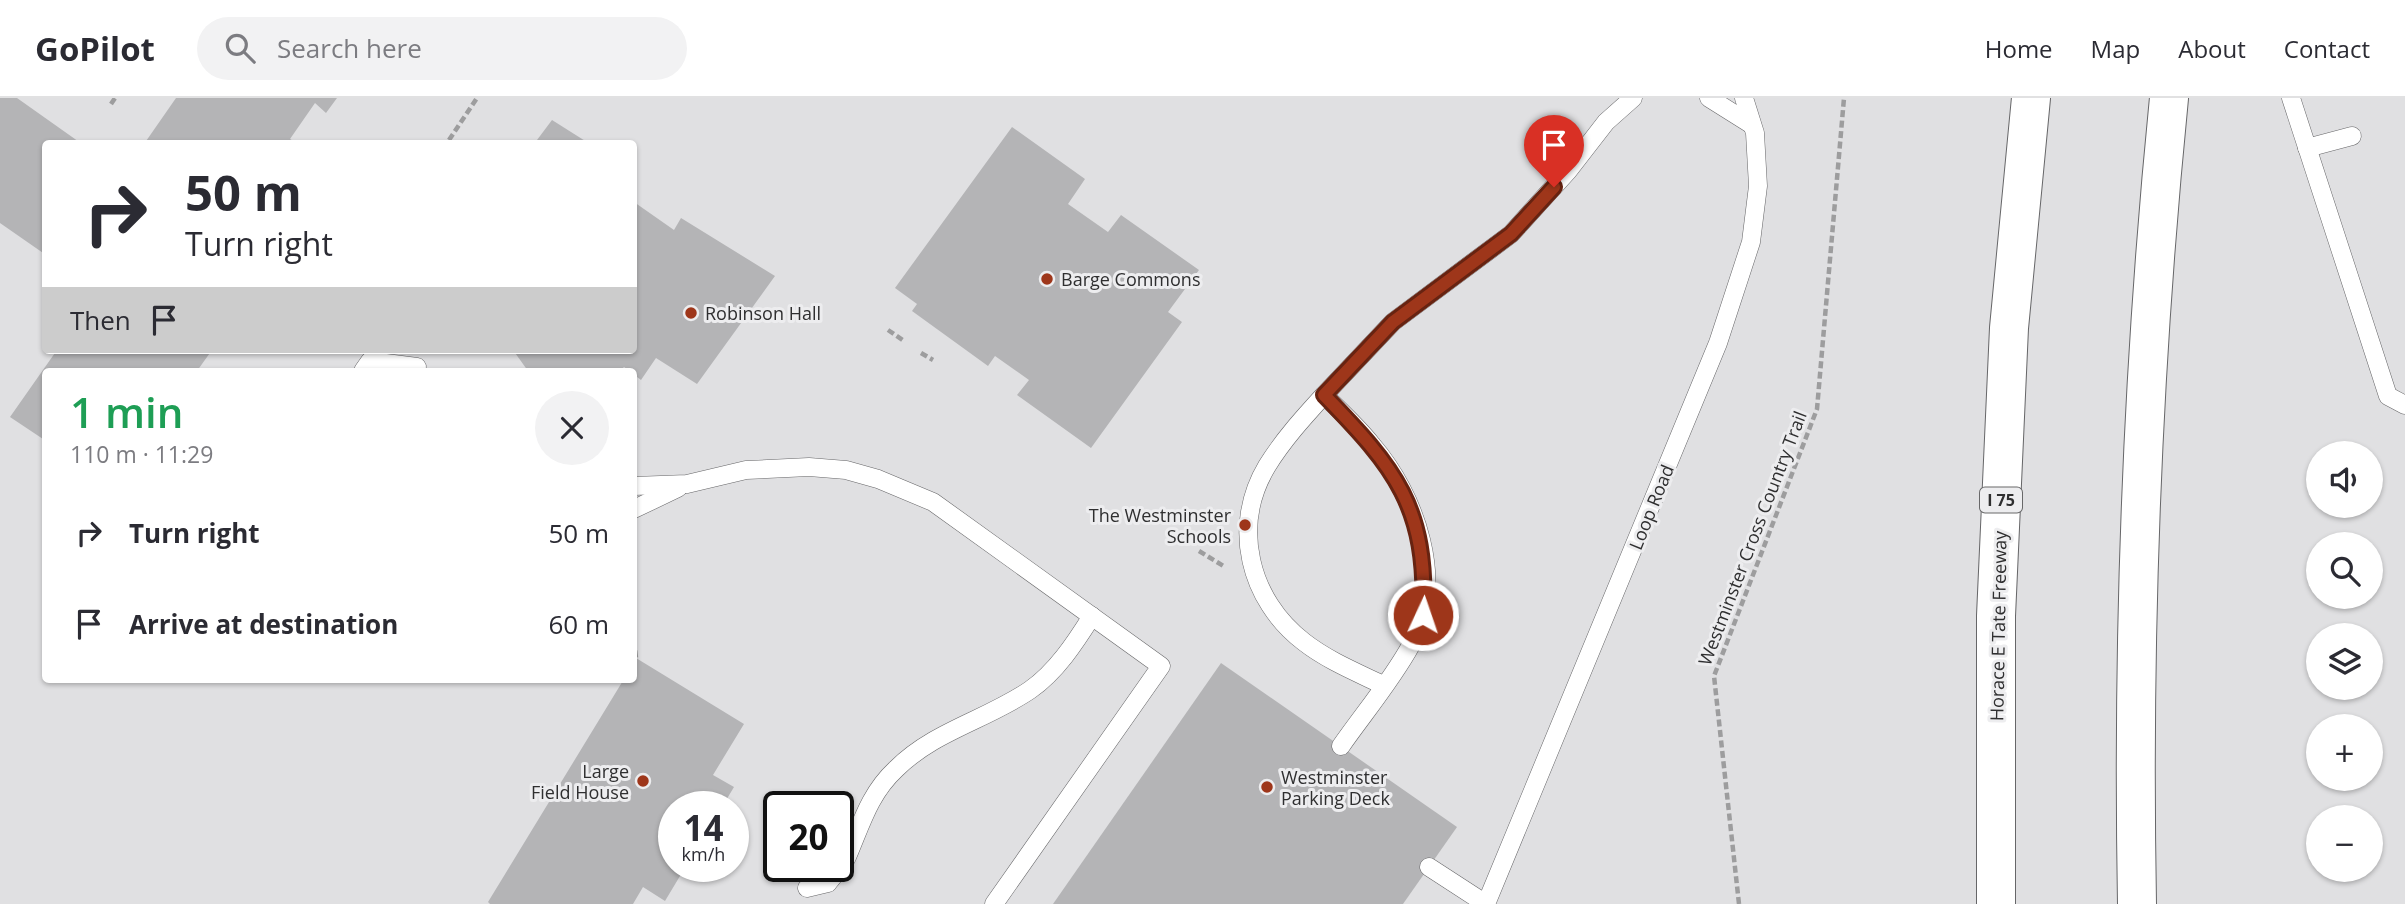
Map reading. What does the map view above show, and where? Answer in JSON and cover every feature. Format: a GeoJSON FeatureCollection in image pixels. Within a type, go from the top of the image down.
{"type":"FeatureCollection","features":[{"type":"Feature","properties":{"kind":"highway","name":"Horace E Tate Freeway"},"geometry":{"type":"LineString","coordinates":[[1996,904],[1996,616],[2009,328],[2031,98]]}},
{"type":"Feature","properties":{"kind":"highway"},"geometry":{"type":"LineString","coordinates":[[2137,904],[2134,721],[2139,487],[2169,98]]}},
{"type":"Feature","properties":{"kind":"lane"},"geometry":{"type":"LineString","coordinates":[[1383,685],[1303,641],[1275,613],[1257,587],[1248,547],[1250,508],[1265,468],[1287,436],[1393,322],[1511,234],[1606,122],[1633,98]]}},
{"type":"Feature","properties":{"kind":"lane"},"geometry":{"type":"LineString","coordinates":[[1709,98],[1752,125]]}},
{"type":"Feature","properties":{"kind":"lane","name":"Loop Road"},"geometry":{"type":"LineString","coordinates":[[1486,904],[1718,343],[1751,242],[1758,186],[1752,125],[1744,98]]}},
{"type":"Feature","properties":{"kind":"lane"},"geometry":{"type":"LineString","coordinates":[[2291,98],[2388,396],[2405,405]]}},
{"type":"Feature","properties":{"kind":"lane"},"geometry":{"type":"LineString","coordinates":[[2307,148],[2352,136]]}},
{"type":"Feature","properties":{"kind":"lane"},"geometry":{"type":"LineString","coordinates":[[365,368],[370,361],[417,367]]}},
{"type":"Feature","properties":{"kind":"lane"},"geometry":{"type":"LineString","coordinates":[[1324,395],[1373,445],[1398,480],[1420,539],[1425,575],[1423,615],[1411,645],[1341,746]]}},
{"type":"Feature","properties":{"kind":"lane"},"geometry":{"type":"LineString","coordinates":[[637,486],[687,484],[746,470],[809,467],[846,470],[878,479],[933,502],[1161,666],[994,904]]}},
{"type":"Feature","properties":{"kind":"lane"},"geometry":{"type":"LineString","coordinates":[[637,508],[687,484]]}},
{"type":"Feature","properties":{"kind":"lane"},"geometry":{"type":"LineString","coordinates":[[807,888],[828,883],[847,858],[851,840],[877,787],[897,767],[922,746],[1032,689],[1070,650],[1091,616]]}},
{"type":"Feature","properties":{"kind":"lane"},"geometry":{"type":"LineString","coordinates":[[1429,867],[1486,904]]}},
{"type":"Feature","properties":{"kind":"path"},"geometry":{"type":"LineString","coordinates":[[111,104],[115,98]]}},
{"type":"Feature","properties":{"kind":"path"},"geometry":{"type":"LineString","coordinates":[[449,140],[477,98]]}},
{"type":"Feature","properties":{"kind":"path","name":"Westminster Cross Country Trail"},"geometry":{"type":"LineString","coordinates":[[1739,904],[1714,676],[1817,409],[1844,98]]}},
{"type":"Feature","properties":{"kind":"path"},"geometry":{"type":"LineString","coordinates":[[888,330],[904,341]]}},
{"type":"Feature","properties":{"kind":"path"},"geometry":{"type":"LineString","coordinates":[[921,353],[933,360]]}},
{"type":"Feature","properties":{"kind":"building"},"geometry":{"type":"Polygon","coordinates":[[[0,98],[17,98],[76,140],[42,140],[42,252],[0,223],[0,98]]]}},
{"type":"Feature","properties":{"kind":"building"},"geometry":{"type":"Polygon","coordinates":[[[176,98],[337,98],[326,113],[315,103],[292,140],[147,140],[176,98]]]}},
{"type":"Feature","properties":{"kind":"building"},"geometry":{"type":"Polygon","coordinates":[[[552,120],[584,140],[537,140],[552,120]]]}},
{"type":"Feature","properties":{"kind":"building","name":"Barge Commons"},"geometry":{"type":"Polygon","coordinates":[[[1012,127],[1085,179],[1068,204],[1108,232],[1121,215],[1199,270],[1168,312],[1182,322],[1091,448],[1017,395],[1029,380],[995,356],[988,366],[912,311],[917,304],[895,288],[1012,127]]]}},
{"type":"Feature","properties":{"kind":"building","name":"Robinson Hall"},"geometry":{"type":"Polygon","coordinates":[[[637,204],[674,230],[681,218],[775,276],[697,384],[656,358],[641,380],[637,377],[637,368],[526,368],[516,354],[637,354],[637,204]]]}},
{"type":"Feature","properties":{"kind":"building"},"geometry":{"type":"Polygon","coordinates":[[[54,354],[209,354],[199,368],[44,368],[54,354]]]}},
{"type":"Feature","properties":{"kind":"building"},"geometry":{"type":"Polygon","coordinates":[[[42,371],[42,438],[10,417],[42,371]]]}},
{"type":"Feature","properties":{"kind":"building","name":"Large Field House"},"geometry":{"type":"Polygon","coordinates":[[[637,659],[744,724],[713,775],[734,787],[732,791],[658,791],[658,882],[676,882],[665,901],[643,887],[633,904],[488,902],[622,683],[637,683],[637,659]]]}},
{"type":"Feature","properties":{"kind":"building","name":"Westminster Parking Deck"},"geometry":{"type":"Polygon","coordinates":[[[1221,663],[1457,827],[1403,904],[1053,904],[1221,663]]]}},
{"type":"Feature","properties":{"kind":"place","name":"Barge Commons"},"geometry":{"type":"Point","coordinates":[1047,279]}},
{"type":"Feature","properties":{"kind":"place","name":"Robinson Hall"},"geometry":{"type":"Point","coordinates":[691,313]}},
{"type":"Feature","properties":{"kind":"place","name":"The Westminster Schools"},"geometry":{"type":"Point","coordinates":[1245,525]}},
{"type":"Feature","properties":{"kind":"place","name":"Large Field House"},"geometry":{"type":"Point","coordinates":[643,781]}},
{"type":"Feature","properties":{"kind":"place","name":"Westminster Parking Deck"},"geometry":{"type":"Point","coordinates":[1267,787]}},
{"type":"Feature","properties":{"kind":"route"},"geometry":{"type":"LineString","coordinates":[[1423,615],[1425,575],[1420,539],[1410,505],[1398,480],[1373,445],[1324,395],[1393,322],[1511,234],[1554,187]]}}]}
